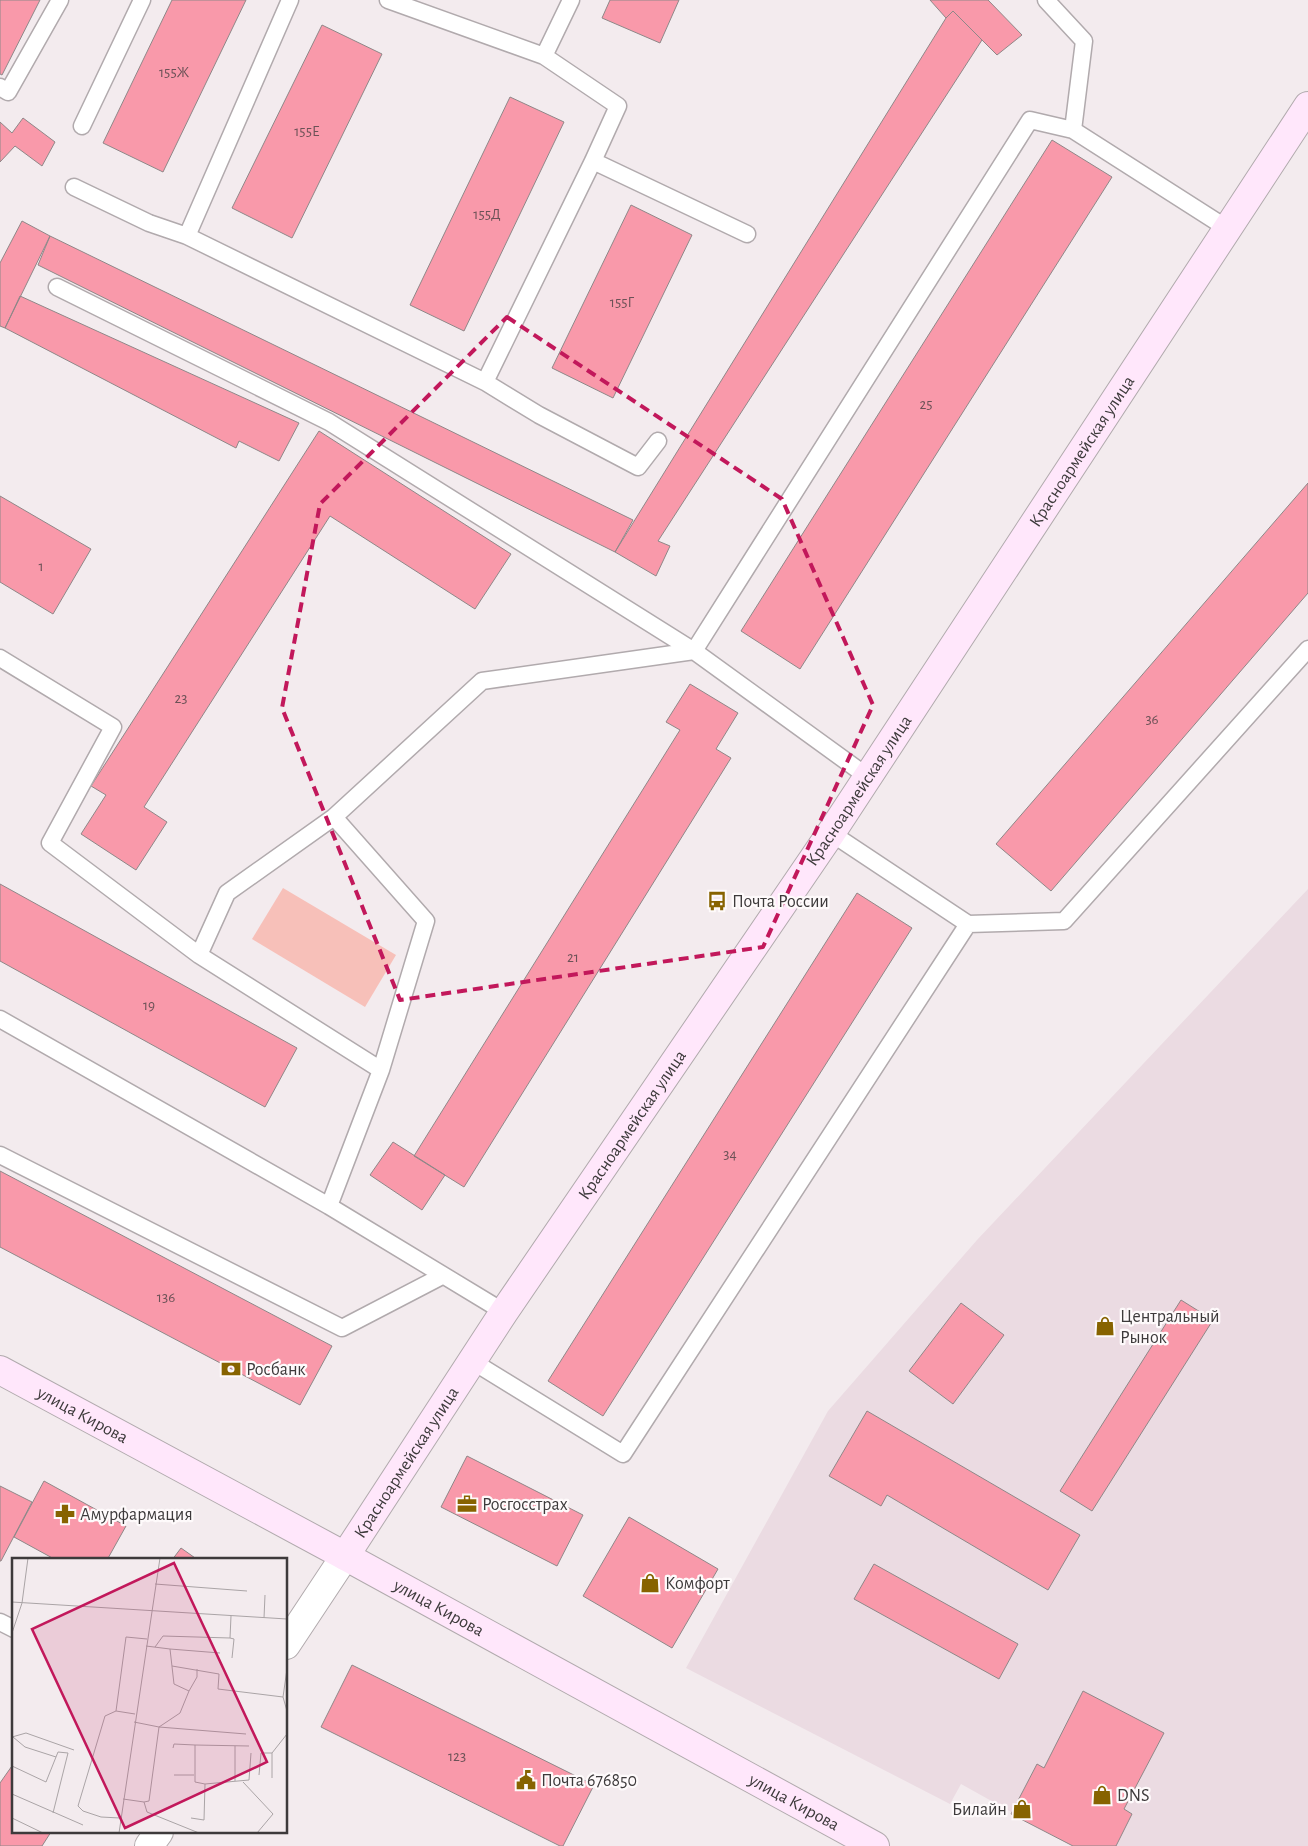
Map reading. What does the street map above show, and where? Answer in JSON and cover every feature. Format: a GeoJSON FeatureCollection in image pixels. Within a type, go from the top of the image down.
{"type":"FeatureCollection","features":[{"type":"Feature","properties":{"kind":"street","name":"Красноармейская улица"},"geometry":{"type":"LineString","coordinates":[[288,1642],[504,1312],[831,833],[1308,106]]}},
{"type":"Feature","properties":{"kind":"street","name":"улица Кирова"},"geometry":{"type":"LineString","coordinates":[[0,1370],[876,1846]]}},
{"type":"Feature","properties":{"kind":"street"},"geometry":{"type":"LineString","coordinates":[[150,1846],[158,1834]]}},
{"type":"Feature","properties":{"kind":"lane"},"geometry":{"type":"LineString","coordinates":[[0,87],[8,92],[60,0]]}},
{"type":"Feature","properties":{"kind":"lane"},"geometry":{"type":"LineString","coordinates":[[82,126],[142,0]]}},
{"type":"Feature","properties":{"kind":"lane"},"geometry":{"type":"LineString","coordinates":[[187,236],[290,0]]}},
{"type":"Feature","properties":{"kind":"lane"},"geometry":{"type":"LineString","coordinates":[[388,0],[544,56],[618,106],[486,382]]}},
{"type":"Feature","properties":{"kind":"lane"},"geometry":{"type":"LineString","coordinates":[[544,56],[572,0]]}},
{"type":"Feature","properties":{"kind":"lane"},"geometry":{"type":"LineString","coordinates":[[1046,0],[1084,41],[1073,130]]}},
{"type":"Feature","properties":{"kind":"lane"},"geometry":{"type":"LineString","coordinates":[[199,955],[228,894],[334,817],[482,681],[694,651],[1030,120],[1073,130],[1228,228]]}},
{"type":"Feature","properties":{"kind":"lane"},"geometry":{"type":"LineString","coordinates":[[593,161],[746,234]]}},
{"type":"Feature","properties":{"kind":"lane"},"geometry":{"type":"LineString","coordinates":[[74,187],[149,223],[187,236],[486,382],[540,415],[638,466],[658,441]]}},
{"type":"Feature","properties":{"kind":"lane"},"geometry":{"type":"LineString","coordinates":[[57,287],[329,422],[694,651],[868,777]]}},
{"type":"Feature","properties":{"kind":"lane"},"geometry":{"type":"LineString","coordinates":[[831,833],[968,924],[1064,921],[1308,649]]}},
{"type":"Feature","properties":{"kind":"lane"},"geometry":{"type":"LineString","coordinates":[[0,658],[113,727],[50,842],[199,955],[381,1070]]}},
{"type":"Feature","properties":{"kind":"lane"},"geometry":{"type":"LineString","coordinates":[[329,1206],[381,1070],[426,921],[334,817]]}},
{"type":"Feature","properties":{"kind":"lane"},"geometry":{"type":"LineString","coordinates":[[472,1361],[623,1454],[968,924]]}},
{"type":"Feature","properties":{"kind":"lane"},"geometry":{"type":"LineString","coordinates":[[0,1019],[329,1206],[504,1312]]}},
{"type":"Feature","properties":{"kind":"lane"},"geometry":{"type":"LineString","coordinates":[[0,1155],[342,1328],[442,1276]]}},
{"type":"Feature","properties":{"kind":"lane"},"geometry":{"type":"LineString","coordinates":[[0,1622],[12,1628]]}},
{"type":"Feature","properties":{"kind":"highlighted area"},"geometry":{"type":"Polygon","coordinates":[[[507,317],[782,499],[873,705],[763,947],[400,1000],[282,708],[320,504],[507,317]]]}},
{"type":"Feature","properties":{"kind":"shaded area"},"geometry":{"type":"Polygon","coordinates":[[[283,888],[396,955],[365,1007],[252,939],[283,888]]]}},
{"type":"Feature","properties":{"kind":"shaded area","name":"Центральный Рынок"},"geometry":{"type":"Polygon","coordinates":[[[1308,889],[1308,1846],[1072,1846],[961,1784],[950,1804],[686,1668],[828,1411],[977,1240],[1308,889]]]}},
{"type":"Feature","properties":{"kind":"building"},"geometry":{"type":"Polygon","coordinates":[[[0,0],[40,0],[2,75],[0,74],[0,0]]]}},
{"type":"Feature","properties":{"kind":"building"},"geometry":{"type":"Polygon","coordinates":[[[172,0],[246,0],[163,172],[103,143],[172,0]]]}},
{"type":"Feature","properties":{"kind":"building"},"geometry":{"type":"Polygon","coordinates":[[[610,0],[679,0],[660,43],[602,18],[610,0]]]}},
{"type":"Feature","properties":{"kind":"building"},"geometry":{"type":"Polygon","coordinates":[[[930,0],[988,0],[1022,35],[997,55],[953,11],[946,18],[930,0]]]}},
{"type":"Feature","properties":{"kind":"building"},"geometry":{"type":"Polygon","coordinates":[[[953,11],[982,40],[658,541],[670,546],[656,576],[615,552],[946,18],[953,11]]]}},
{"type":"Feature","properties":{"kind":"building"},"geometry":{"type":"Polygon","coordinates":[[[322,25],[382,54],[292,238],[232,208],[322,25]]]}},
{"type":"Feature","properties":{"kind":"building"},"geometry":{"type":"Polygon","coordinates":[[[510,97],[564,122],[464,331],[410,305],[510,97]]]}},
{"type":"Feature","properties":{"kind":"building"},"geometry":{"type":"Polygon","coordinates":[[[23,118],[55,142],[42,166],[15,146],[0,162],[0,122],[12,133],[23,118]]]}},
{"type":"Feature","properties":{"kind":"building"},"geometry":{"type":"Polygon","coordinates":[[[1052,140],[1112,177],[800,669],[741,631],[1052,140]]]}},
{"type":"Feature","properties":{"kind":"building"},"geometry":{"type":"Polygon","coordinates":[[[631,205],[692,235],[613,398],[552,368],[631,205]]]}},
{"type":"Feature","properties":{"kind":"building"},"geometry":{"type":"Polygon","coordinates":[[[22,221],[50,236],[5,328],[0,326],[0,263],[22,221]]]}},
{"type":"Feature","properties":{"kind":"building"},"geometry":{"type":"Polygon","coordinates":[[[50,236],[633,520],[615,552],[38,265],[50,236]]]}},
{"type":"Feature","properties":{"kind":"building"},"geometry":{"type":"Polygon","coordinates":[[[20,296],[299,423],[279,461],[239,441],[236,448],[5,328],[20,296]]]}},
{"type":"Feature","properties":{"kind":"building"},"geometry":{"type":"Polygon","coordinates":[[[319,431],[511,554],[475,609],[330,516],[144,807],[167,822],[136,870],[81,834],[106,795],[91,786],[319,431]]]}},
{"type":"Feature","properties":{"kind":"building"},"geometry":{"type":"Polygon","coordinates":[[[1308,483],[1308,593],[1051,891],[996,844],[1308,483]]]}},
{"type":"Feature","properties":{"kind":"building"},"geometry":{"type":"Polygon","coordinates":[[[0,496],[91,549],[53,614],[0,582],[0,496]]]}},
{"type":"Feature","properties":{"kind":"building"},"geometry":{"type":"Polygon","coordinates":[[[690,684],[738,713],[716,749],[731,758],[464,1187],[414,1156],[680,730],[666,722],[690,684]]]}},
{"type":"Feature","properties":{"kind":"building"},"geometry":{"type":"Polygon","coordinates":[[[0,884],[297,1048],[265,1107],[0,961],[0,884]]]}},
{"type":"Feature","properties":{"kind":"building"},"geometry":{"type":"Polygon","coordinates":[[[857,893],[912,928],[603,1416],[548,1381],[857,893]]]}},
{"type":"Feature","properties":{"kind":"building"},"geometry":{"type":"Polygon","coordinates":[[[393,1142],[445,1175],[422,1210],[370,1175],[393,1142]]]}},
{"type":"Feature","properties":{"kind":"building"},"geometry":{"type":"Polygon","coordinates":[[[0,1171],[332,1346],[300,1405],[0,1247],[0,1171]]]}},
{"type":"Feature","properties":{"kind":"building"},"geometry":{"type":"Polygon","coordinates":[[[1181,1300],[1213,1320],[1092,1511],[1060,1491],[1181,1300]]]}},
{"type":"Feature","properties":{"kind":"building"},"geometry":{"type":"Polygon","coordinates":[[[961,1303],[1004,1335],[953,1404],[909,1371],[961,1303]]]}},
{"type":"Feature","properties":{"kind":"building"},"geometry":{"type":"Polygon","coordinates":[[[867,1411],[1080,1535],[1048,1590],[887,1495],[881,1506],[829,1476],[867,1411]]]}},
{"type":"Feature","properties":{"kind":"building"},"geometry":{"type":"Polygon","coordinates":[[[467,1456],[583,1515],[557,1566],[441,1507],[467,1456]]]}},
{"type":"Feature","properties":{"kind":"building","name":"Амурфармация"},"geometry":{"type":"Polygon","coordinates":[[[44,1481],[126,1526],[108,1558],[52,1558],[14,1537],[44,1481]]]}},
{"type":"Feature","properties":{"kind":"building"},"geometry":{"type":"Polygon","coordinates":[[[0,1486],[32,1502],[1,1561],[0,1561],[0,1486]]]}},
{"type":"Feature","properties":{"kind":"building","name":"Комфорт"},"geometry":{"type":"Polygon","coordinates":[[[629,1517],[718,1569],[672,1648],[583,1596],[629,1517]]]}},
{"type":"Feature","properties":{"kind":"building"},"geometry":{"type":"Polygon","coordinates":[[[181,1548],[195,1558],[174,1558],[181,1548]]]}},
{"type":"Feature","properties":{"kind":"building"},"geometry":{"type":"Polygon","coordinates":[[[874,1564],[1018,1644],[999,1679],[854,1599],[874,1564]]]}},
{"type":"Feature","properties":{"kind":"building"},"geometry":{"type":"Polygon","coordinates":[[[352,1665],[594,1785],[563,1846],[321,1727],[352,1665]]]}},
{"type":"Feature","properties":{"kind":"building"},"geometry":{"type":"Polygon","coordinates":[[[1083,1691],[1164,1733],[1124,1809],[1132,1814],[1116,1846],[1073,1846],[1011,1814],[1037,1764],[1044,1768],[1083,1691]]]}},
{"type":"Feature","properties":{"kind":"building"},"geometry":{"type":"Polygon","coordinates":[[[12,1766],[12,1834],[50,1834],[42,1846],[0,1846],[0,1783],[12,1766]]]}},
{"type":"Feature","properties":{"kind":"place","name":"Почта России"},"geometry":{"type":"Point","coordinates":[717,901]}},
{"type":"Feature","properties":{"kind":"place","name":"Центральный Рынок"},"geometry":{"type":"Point","coordinates":[1105,1326]}},
{"type":"Feature","properties":{"kind":"place","name":"Росбанк"},"geometry":{"type":"Point","coordinates":[231,1369]}},
{"type":"Feature","properties":{"kind":"place","name":"Росгосстрах"},"geometry":{"type":"Point","coordinates":[467,1504]}},
{"type":"Feature","properties":{"kind":"place","name":"Амурфармация"},"geometry":{"type":"Point","coordinates":[65,1514]}},
{"type":"Feature","properties":{"kind":"place","name":"Комфорт"},"geometry":{"type":"Point","coordinates":[650,1583]}},
{"type":"Feature","properties":{"kind":"place","name":"Почта 676850"},"geometry":{"type":"Point","coordinates":[526,1780]}},
{"type":"Feature","properties":{"kind":"place","name":"DNS"},"geometry":{"type":"Point","coordinates":[1102,1795]}},
{"type":"Feature","properties":{"kind":"place","name":"Билайн"},"geometry":{"type":"Point","coordinates":[1022,1809]}}]}
